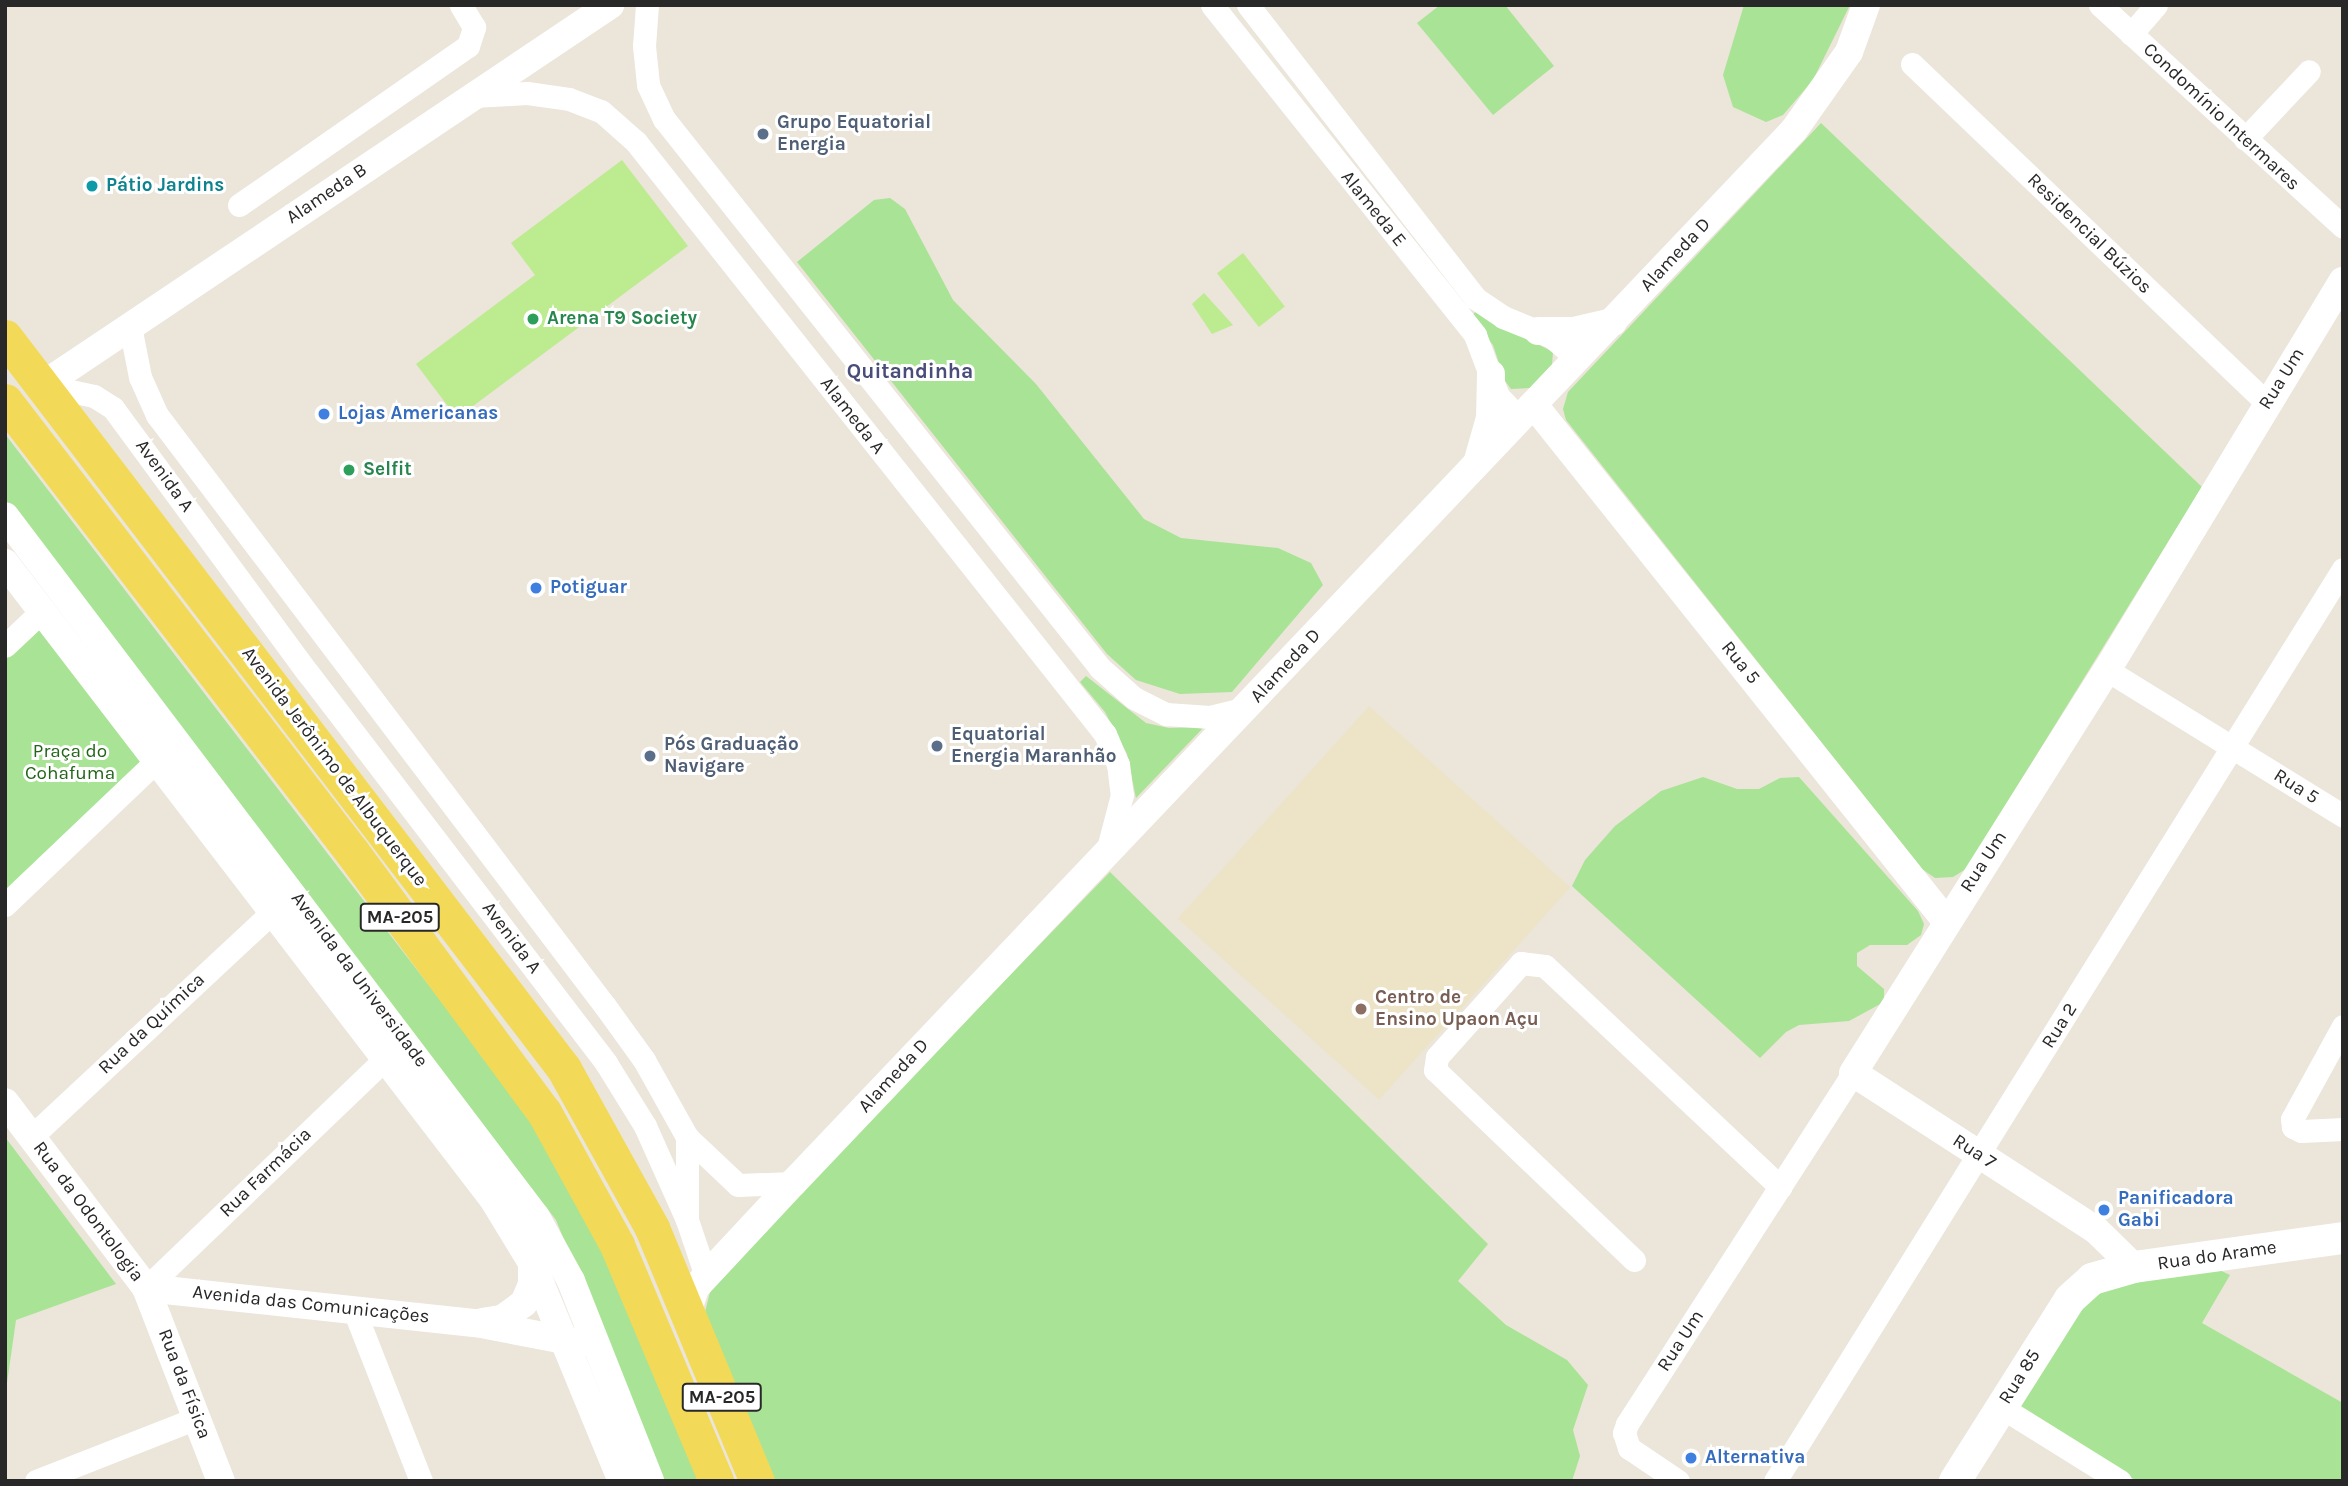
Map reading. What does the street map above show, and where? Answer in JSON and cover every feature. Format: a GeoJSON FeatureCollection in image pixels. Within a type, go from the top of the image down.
{"type":"FeatureCollection","features":[{"type":"Feature","properties":{"kind":"main road","name":"Avenida Jerônimo de Albuquerque"},"geometry":{"type":"LineString","coordinates":[[5,337],[564,1069],[642,1208],[757,1481]]}},
{"type":"Feature","properties":{"kind":"main road","name":"Avenida Jerônimo de Albuquerque"},"geometry":{"type":"LineString","coordinates":[[5,401],[352,852],[544,1112],[617,1245],[716,1481]]}},
{"type":"Feature","properties":{"kind":"main road","name":"Rua do Arame"},"geometry":{"type":"LineString","coordinates":[[2092,1279],[2134,1267],[2343,1238]]}},
{"type":"Feature","properties":{"kind":"main road","name":"Rua 85"},"geometry":{"type":"LineString","coordinates":[[1955,1481],[2070,1299],[2092,1279]]}},
{"type":"Feature","properties":{"kind":"street"},"geometry":{"type":"LineString","coordinates":[[239,205],[468,46],[474,27],[461,5]]}},
{"type":"Feature","properties":{"kind":"street","name":"Alameda B"},"geometry":{"type":"LineString","coordinates":[[43,384],[610,5]]}},
{"type":"Feature","properties":{"kind":"street","name":"Alameda A"},"geometry":{"type":"LineString","coordinates":[[647,5],[647,75],[664,119],[1100,668],[1134,698],[1166,714],[1210,717],[1247,708]]}},
{"type":"Feature","properties":{"kind":"street","name":"Alameda E"},"geometry":{"type":"LineString","coordinates":[[1212,5],[1475,335],[1502,401],[1527,412]]}},
{"type":"Feature","properties":{"kind":"street","name":"Alameda D"},"geometry":{"type":"LineString","coordinates":[[687,1313],[692,1292],[706,1276],[1108,848],[1247,708],[1802,120],[1849,52],[1866,5]]}},
{"type":"Feature","properties":{"kind":"street","name":"Condomínio Intermares"},"geometry":{"type":"LineString","coordinates":[[2100,5],[2343,227]]}},
{"type":"Feature","properties":{"kind":"street"},"geometry":{"type":"LineString","coordinates":[[2131,34],[2156,5]]}},
{"type":"Feature","properties":{"kind":"street"},"geometry":{"type":"LineString","coordinates":[[1237,38],[1253,13]]}},
{"type":"Feature","properties":{"kind":"street","name":"Alameda E"},"geometry":{"type":"LineString","coordinates":[[1253,13],[1475,298],[1503,317],[1559,341],[1577,359]]}},
{"type":"Feature","properties":{"kind":"street","name":"Residencial Búzios"},"geometry":{"type":"LineString","coordinates":[[1912,64],[2267,403]]}},
{"type":"Feature","properties":{"kind":"street"},"geometry":{"type":"LineString","coordinates":[[2245,139],[2309,71]]}},
{"type":"Feature","properties":{"kind":"street","name":"Alameda A"},"geometry":{"type":"LineString","coordinates":[[474,96],[527,93],[569,99],[601,111],[636,142],[1105,734],[1118,764],[1122,795],[1108,848]]}},
{"type":"Feature","properties":{"kind":"street"},"geometry":{"type":"LineString","coordinates":[[1314,135],[1329,133],[1334,119]]}},
{"type":"Feature","properties":{"kind":"street","name":"Rua Um"},"geometry":{"type":"LineString","coordinates":[[1678,1481],[1639,1456],[1625,1440],[1628,1424],[2107,670],[2343,282]]}},
{"type":"Feature","properties":{"kind":"street"},"geometry":{"type":"LineString","coordinates":[[1538,331],[1574,331],[1613,322]]}},
{"type":"Feature","properties":{"kind":"street","name":"Avenida A"},"geometry":{"type":"LineString","coordinates":[[130,326],[140,377],[157,415],[606,1006],[644,1060],[687,1137],[738,1185],[793,1183]]}},
{"type":"Feature","properties":{"kind":"street"},"geometry":{"type":"LineString","coordinates":[[1477,463],[1490,418],[1491,373]]}},
{"type":"Feature","properties":{"kind":"street","name":"Avenida A"},"geometry":{"type":"LineString","coordinates":[[43,384],[94,396],[113,408],[308,673],[607,1063],[645,1126],[687,1220],[706,1276]]}},
{"type":"Feature","properties":{"kind":"street","name":"Rua 5"},"geometry":{"type":"LineString","coordinates":[[1527,412],[1946,921]]}},
{"type":"Feature","properties":{"kind":"street","name":"Avenida da Universidade"},"geometry":{"type":"LineString","coordinates":[[5,516],[97,660],[483,1143],[559,1255],[622,1481]]}},
{"type":"Feature","properties":{"kind":"street","name":"Avenida da Universidade"},"geometry":{"type":"LineString","coordinates":[[5,563],[42,611],[97,660]]}},
{"type":"Feature","properties":{"kind":"street","name":"Rua 2"},"geometry":{"type":"LineString","coordinates":[[1775,1481],[2343,569]]}},
{"type":"Feature","properties":{"kind":"street"},"geometry":{"type":"LineString","coordinates":[[5,646],[42,611]]}},
{"type":"Feature","properties":{"kind":"street"},"geometry":{"type":"LineString","coordinates":[[308,673],[334,651]]}},
{"type":"Feature","properties":{"kind":"street","name":"Rua 5"},"geometry":{"type":"LineString","coordinates":[[2107,670],[2343,816]]}},
{"type":"Feature","properties":{"kind":"street","name":"Avenida da Universidade"},"geometry":{"type":"LineString","coordinates":[[123,694],[157,760],[470,1167],[581,1341],[650,1481]]}},
{"type":"Feature","properties":{"kind":"street"},"geometry":{"type":"LineString","coordinates":[[5,905],[157,760]]}},
{"type":"Feature","properties":{"kind":"street","name":"Rua da Química"},"geometry":{"type":"LineString","coordinates":[[31,1137],[272,911]]}},
{"type":"Feature","properties":{"kind":"street"},"geometry":{"type":"LineString","coordinates":[[1634,1261],[1435,1070],[1437,1057],[1521,963],[1545,966],[1780,1187]]}},
{"type":"Feature","properties":{"kind":"street"},"geometry":{"type":"LineString","coordinates":[[2343,1026],[2303,1092],[2292,1124],[2308,1132],[2343,1129]]}},
{"type":"Feature","properties":{"kind":"street","name":"Rua Farmácia"},"geometry":{"type":"LineString","coordinates":[[146,1288],[386,1058]]}},
{"type":"Feature","properties":{"kind":"street","name":"Rua 7"},"geometry":{"type":"LineString","coordinates":[[1853,1073],[2096,1230],[2134,1267]]}},
{"type":"Feature","properties":{"kind":"street","name":"Rua da Odontologia"},"geometry":{"type":"LineString","coordinates":[[5,1102],[146,1288]]}},
{"type":"Feature","properties":{"kind":"street","name":"Avenida A"},"geometry":{"type":"LineString","coordinates":[[687,1137],[687,1220]]}},
{"type":"Feature","properties":{"kind":"street"},"geometry":{"type":"LineString","coordinates":[[2092,1279],[2098,1262],[2096,1230]]}},
{"type":"Feature","properties":{"kind":"street"},"geometry":{"type":"LineString","coordinates":[[533,1263],[541,1255],[559,1255]]}},
{"type":"Feature","properties":{"kind":"street","name":"Avenida das Comunicações"},"geometry":{"type":"LineString","coordinates":[[476,1323],[502,1319],[524,1303],[532,1284],[533,1263]]}},
{"type":"Feature","properties":{"kind":"street","name":"Avenida das Comunicações"},"geometry":{"type":"LineString","coordinates":[[146,1288],[476,1323],[581,1341]]}},
{"type":"Feature","properties":{"kind":"street","name":"Rua da Física"},"geometry":{"type":"LineString","coordinates":[[146,1288],[221,1481]]}},
{"type":"Feature","properties":{"kind":"street"},"geometry":{"type":"LineString","coordinates":[[354,1310],[421,1481]]}},
{"type":"Feature","properties":{"kind":"street"},"geometry":{"type":"LineString","coordinates":[[2001,1407],[2120,1481]]}},
{"type":"Feature","properties":{"kind":"street"},"geometry":{"type":"LineString","coordinates":[[36,1481],[197,1418]]}},
{"type":"Feature","properties":{"kind":"shaded area","name":"Centro de Ensino Upaon Açu"},"geometry":{"type":"Polygon","coordinates":[[[1369,706],[1570,887],[1379,1100],[1178,919],[1369,706]]]}},
{"type":"Feature","properties":{"kind":"green space"},"geometry":{"type":"Polygon","coordinates":[[[1440,5],[1505,5],[1554,66],[1493,115],[1417,23],[1440,5]]]}},
{"type":"Feature","properties":{"kind":"green space"},"geometry":{"type":"Polygon","coordinates":[[[1744,5],[1850,5],[1813,80],[1783,115],[1766,122],[1733,107],[1723,75],[1744,5]]]}},
{"type":"Feature","properties":{"kind":"green space"},"geometry":{"type":"Polygon","coordinates":[[[1821,123],[2202,487],[1966,869],[1953,877],[1935,878],[1922,869],[1566,420],[1563,409],[1568,392],[1821,123]]]}},
{"type":"Feature","properties":{"kind":"green space","name":"Arena T9 Society"},"geometry":{"type":"Polygon","coordinates":[[[622,160],[688,246],[457,418],[416,364],[535,275],[511,243],[622,160]]]}},
{"type":"Feature","properties":{"kind":"green space"},"geometry":{"type":"Polygon","coordinates":[[[890,198],[905,209],[953,300],[1036,384],[1144,519],[1181,538],[1278,548],[1311,563],[1323,585],[1232,692],[1180,694],[1136,680],[1107,654],[797,262],[874,200],[890,198]]]}},
{"type":"Feature","properties":{"kind":"green space"},"geometry":{"type":"Polygon","coordinates":[[[1243,253],[1285,307],[1259,327],[1217,273],[1243,253]]]}},
{"type":"Feature","properties":{"kind":"green space"},"geometry":{"type":"Polygon","coordinates":[[[1204,293],[1233,325],[1212,334],[1192,304],[1204,293]]]}},
{"type":"Feature","properties":{"kind":"green space"},"geometry":{"type":"Polygon","coordinates":[[[1475,312],[1553,352],[1552,365],[1530,388],[1511,389],[1505,381],[1493,345],[1471,318],[1475,312]]]}},
{"type":"Feature","properties":{"kind":"green space"},"geometry":{"type":"Polygon","coordinates":[[[5,434],[534,1122],[591,1218],[701,1481],[662,1481],[556,1220],[5,501],[5,434]]]}},
{"type":"Feature","properties":{"kind":"green space","name":"Praça do Cohafuma"},"geometry":{"type":"Polygon","coordinates":[[[44,620],[160,771],[5,909],[5,655],[44,620]]]}},
{"type":"Feature","properties":{"kind":"green space"},"geometry":{"type":"Polygon","coordinates":[[[1086,676],[1146,723],[1169,728],[1204,727],[1136,798],[1127,754],[1105,712],[1080,682],[1086,676]]]}},
{"type":"Feature","properties":{"kind":"green space"},"geometry":{"type":"Polygon","coordinates":[[[1703,777],[1737,789],[1759,789],[1780,778],[1799,777],[1918,911],[1924,924],[1921,935],[1907,945],[1870,945],[1857,953],[1857,966],[1884,989],[1884,1002],[1849,1021],[1799,1025],[1786,1032],[1760,1058],[1572,886],[1585,860],[1615,826],[1661,791],[1703,777]]]}},
{"type":"Feature","properties":{"kind":"green space"},"geometry":{"type":"Polygon","coordinates":[[[1110,872],[1488,1244],[1458,1281],[1506,1325],[1567,1360],[1588,1385],[1573,1430],[1580,1456],[1572,1481],[769,1481],[704,1316],[710,1292],[728,1266],[1110,872]]]}},
{"type":"Feature","properties":{"kind":"green space"},"geometry":{"type":"Polygon","coordinates":[[[5,1137],[116,1284],[16,1320],[5,1397],[5,1137]]]}},
{"type":"Feature","properties":{"kind":"green space"},"geometry":{"type":"Polygon","coordinates":[[[2213,1267],[2230,1275],[2202,1323],[2343,1403],[2343,1481],[2137,1481],[2010,1403],[2092,1291],[2213,1267]]]}},
{"type":"Feature","properties":{"kind":"place","name":"Grupo Equatorial Energia"},"geometry":{"type":"Point","coordinates":[763,134]}},
{"type":"Feature","properties":{"kind":"place","name":"Pátio Jardins"},"geometry":{"type":"Point","coordinates":[92,186]}},
{"type":"Feature","properties":{"kind":"place","name":"Arena T9 Society"},"geometry":{"type":"Point","coordinates":[533,319]}},
{"type":"Feature","properties":{"kind":"place","name":"Lojas Americanas"},"geometry":{"type":"Point","coordinates":[324,414]}},
{"type":"Feature","properties":{"kind":"place","name":"Selfit"},"geometry":{"type":"Point","coordinates":[349,470]}},
{"type":"Feature","properties":{"kind":"place","name":"Potiguar"},"geometry":{"type":"Point","coordinates":[536,588]}},
{"type":"Feature","properties":{"kind":"place","name":"Equatorial Energia Maranhão"},"geometry":{"type":"Point","coordinates":[937,746]}},
{"type":"Feature","properties":{"kind":"place","name":"Pós Graduação Navigare"},"geometry":{"type":"Point","coordinates":[650,756]}},
{"type":"Feature","properties":{"kind":"place","name":"Centro de Ensino Upaon Açu"},"geometry":{"type":"Point","coordinates":[1361,1009]}},
{"type":"Feature","properties":{"kind":"place","name":"Panificadora Gabi"},"geometry":{"type":"Point","coordinates":[2104,1210]}},
{"type":"Feature","properties":{"kind":"place","name":"Alternativa"},"geometry":{"type":"Point","coordinates":[1691,1458]}},
{"type":"Feature","properties":{"kind":"district","name":"Quitandinha"},"geometry":{"type":"Point","coordinates":[910,371]}}]}
